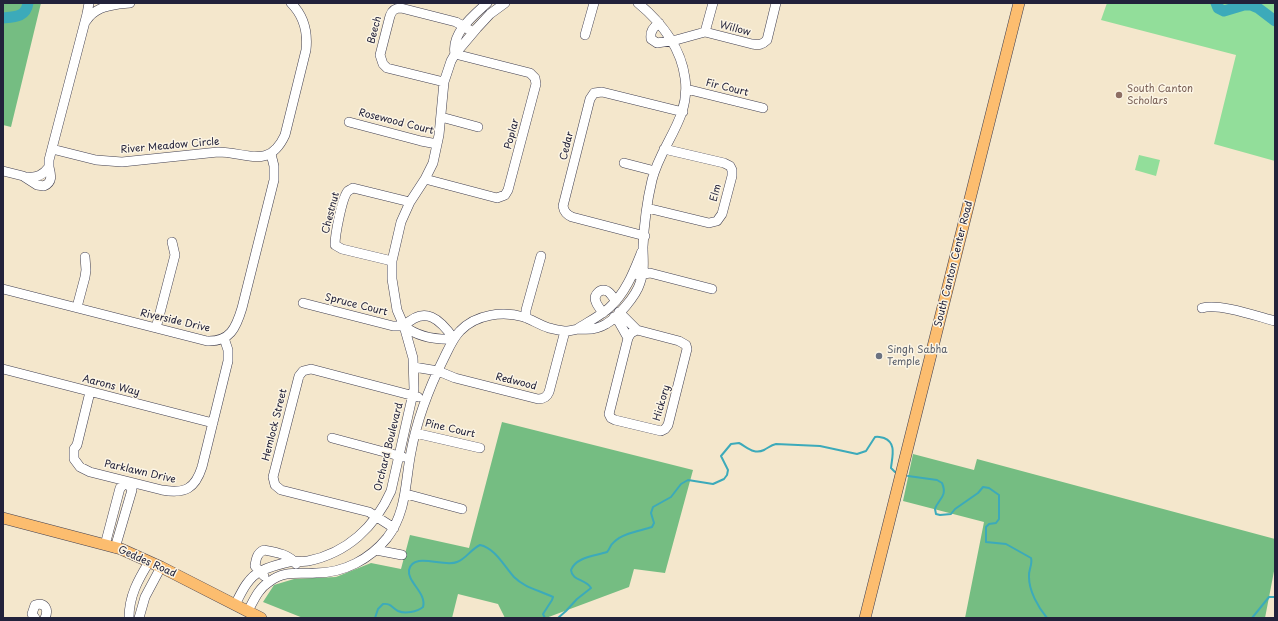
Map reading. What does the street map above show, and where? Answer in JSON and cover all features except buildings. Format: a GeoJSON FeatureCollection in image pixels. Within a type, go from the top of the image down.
{"type":"FeatureCollection","features":[{"type":"Feature","properties":{"kind":"main road","name":"South Canton Center Road"},"geometry":{"type":"LineString","coordinates":[[865,618],[1019,3]]}},
{"type":"Feature","properties":{"kind":"main road","name":"Geddes Road"},"geometry":{"type":"LineString","coordinates":[[3,518],[110,546],[161,567],[261,618]]}},
{"type":"Feature","properties":{"kind":"street"},"geometry":{"type":"LineString","coordinates":[[3,171],[27,177],[37,185],[44,186],[50,182],[51,178],[49,167],[52,149],[89,3]]}},
{"type":"Feature","properties":{"kind":"street"},"geometry":{"type":"LineString","coordinates":[[85,22],[93,12],[100,8],[108,5],[130,3]]}},
{"type":"Feature","properties":{"kind":"street"},"geometry":{"type":"LineString","coordinates":[[224,338],[236,327],[242,308],[274,180],[274,166],[270,154],[278,148],[285,135],[306,50],[307,38],[305,25],[299,13],[291,3]]}},
{"type":"Feature","properties":{"kind":"street"},"geometry":{"type":"LineString","coordinates":[[487,3],[494,11]]}},
{"type":"Feature","properties":{"kind":"street","name":"Orchard Boulevard"},"geometry":{"type":"LineString","coordinates":[[455,54],[455,42],[464,26],[473,15],[487,3]]}},
{"type":"Feature","properties":{"kind":"street","name":"Orchard Boulevard"},"geometry":{"type":"LineString","coordinates":[[235,605],[246,585],[252,577],[260,571],[294,561],[304,562],[315,560],[338,551],[360,536],[377,517],[391,491],[413,396],[414,367],[411,350],[393,295],[392,261],[401,222],[410,202],[425,179],[433,163],[441,117],[444,82],[448,68],[455,54],[473,32],[494,11],[505,3]]}},
{"type":"Feature","properties":{"kind":"street"},"geometry":{"type":"LineString","coordinates":[[586,35],[594,3]]}},
{"type":"Feature","properties":{"kind":"street"},"geometry":{"type":"LineString","coordinates":[[248,611],[256,595],[268,582],[283,574],[297,572],[319,573],[342,569],[358,562],[376,550],[386,539],[394,528],[401,512],[406,494],[410,458],[415,433],[426,399],[438,370],[454,339],[468,324],[490,315],[509,314],[526,318],[544,326],[565,331],[577,329],[588,330],[608,323],[635,294],[643,275],[643,248],[647,208],[654,171],[664,149],[676,129],[686,100],[686,89],[682,65],[671,40],[649,7],[638,3]]}},
{"type":"Feature","properties":{"kind":"street","name":"Willow"},"geometry":{"type":"LineString","coordinates":[[705,32],[713,3]]}},
{"type":"Feature","properties":{"kind":"street","name":"Willow"},"geometry":{"type":"LineString","coordinates":[[659,23],[650,33],[651,39],[657,43],[676,40],[705,32],[752,44],[764,44],[769,36],[776,3]]}},
{"type":"Feature","properties":{"kind":"street","name":"Beech"},"geometry":{"type":"LineString","coordinates":[[444,82],[387,68],[383,64],[380,55],[390,15],[395,9],[401,8],[456,22],[464,26]]}},
{"type":"Feature","properties":{"kind":"street"},"geometry":{"type":"LineString","coordinates":[[464,26],[473,32]]}},
{"type":"Feature","properties":{"kind":"street","name":"Poplar"},"geometry":{"type":"LineString","coordinates":[[425,179],[497,198],[505,195],[508,190],[536,84],[535,78],[530,73],[455,54]]}},
{"type":"Feature","properties":{"kind":"street","name":"Fir Court"},"geometry":{"type":"LineString","coordinates":[[686,89],[763,108]]}},
{"type":"Feature","properties":{"kind":"street","name":"Cedar"},"geometry":{"type":"LineString","coordinates":[[645,236],[572,217],[567,215],[564,210],[563,206],[590,99],[594,94],[602,92],[683,112]]}},
{"type":"Feature","properties":{"kind":"street"},"geometry":{"type":"LineString","coordinates":[[441,117],[478,127]]}},
{"type":"Feature","properties":{"kind":"street","name":"Rosewood Court"},"geometry":{"type":"LineString","coordinates":[[349,122],[437,144]]}},
{"type":"Feature","properties":{"kind":"street","name":"River Meadow Circle"},"geometry":{"type":"LineString","coordinates":[[52,149],[96,160],[122,162],[218,152],[256,158],[270,154]]}},
{"type":"Feature","properties":{"kind":"street","name":"Elm"},"geometry":{"type":"LineString","coordinates":[[647,208],[709,223],[717,221],[722,214],[732,174],[730,166],[724,163],[664,149]]}},
{"type":"Feature","properties":{"kind":"street"},"geometry":{"type":"LineString","coordinates":[[624,163],[654,171]]}},
{"type":"Feature","properties":{"kind":"street","name":"Chestnut"},"geometry":{"type":"LineString","coordinates":[[392,261],[342,249],[334,244],[335,234],[344,200],[347,192],[353,188],[410,202]]}},
{"type":"Feature","properties":{"kind":"street"},"geometry":{"type":"LineString","coordinates":[[156,328],[175,255],[172,242]]}},
{"type":"Feature","properties":{"kind":"street"},"geometry":{"type":"LineString","coordinates":[[577,329],[606,310],[616,301],[632,273],[643,248]]}},
{"type":"Feature","properties":{"kind":"street"},"geometry":{"type":"LineString","coordinates":[[526,318],[526,310],[540,256]]}},
{"type":"Feature","properties":{"kind":"street"},"geometry":{"type":"LineString","coordinates":[[77,307],[85,277],[85,257]]}},
{"type":"Feature","properties":{"kind":"street"},"geometry":{"type":"LineString","coordinates":[[632,273],[643,275],[650,273],[712,289]]}},
{"type":"Feature","properties":{"kind":"street","name":"Riverside Drive"},"geometry":{"type":"LineString","coordinates":[[3,289],[207,341],[215,341],[224,338]]}},
{"type":"Feature","properties":{"kind":"street"},"geometry":{"type":"LineString","coordinates":[[616,301],[607,291],[602,290],[598,292],[595,300],[606,310],[616,315],[636,330],[628,338],[616,315]]}},
{"type":"Feature","properties":{"kind":"street","name":"Spruce Court"},"geometry":{"type":"LineString","coordinates":[[303,303],[393,326],[404,326]]}},
{"type":"Feature","properties":{"kind":"street"},"geometry":{"type":"LineString","coordinates":[[1202,308],[1207,306],[1224,308],[1275,321]]}},
{"type":"Feature","properties":{"kind":"street"},"geometry":{"type":"LineString","coordinates":[[417,315],[430,316],[446,327],[454,339],[437,339],[422,336],[413,333],[404,326],[409,320],[417,315]]}},
{"type":"Feature","properties":{"kind":"street","name":"Hickory"},"geometry":{"type":"LineString","coordinates":[[628,338],[609,414],[611,418],[615,420],[661,431],[668,425],[687,349],[686,345],[679,341],[636,330]]}},
{"type":"Feature","properties":{"kind":"street","name":"Redwood"},"geometry":{"type":"LineString","coordinates":[[414,367],[438,370],[455,378],[538,399],[543,398],[547,396],[549,392],[565,331]]}},
{"type":"Feature","properties":{"kind":"street","name":"Parklawn Drive"},"geometry":{"type":"LineString","coordinates":[[90,392],[77,445],[74,450],[74,459],[80,467],[90,472],[168,492],[185,491],[194,484],[199,475],[213,423],[228,361],[228,350],[224,338]]}},
{"type":"Feature","properties":{"kind":"street","name":"Aarons Way"},"geometry":{"type":"LineString","coordinates":[[3,369],[213,423]]}},
{"type":"Feature","properties":{"kind":"street","name":"Hemlock Street"},"geometry":{"type":"LineString","coordinates":[[394,528],[369,512],[281,490],[275,485],[273,477],[299,376],[303,371],[311,369],[426,399]]}},
{"type":"Feature","properties":{"kind":"street","name":"Pine Court"},"geometry":{"type":"LineString","coordinates":[[415,433],[480,448]]}},
{"type":"Feature","properties":{"kind":"street"},"geometry":{"type":"LineString","coordinates":[[332,438],[410,458]]}},
{"type":"Feature","properties":{"kind":"street"},"geometry":{"type":"LineString","coordinates":[[110,546],[132,490],[127,482]]}},
{"type":"Feature","properties":{"kind":"street"},"geometry":{"type":"LineString","coordinates":[[406,494],[462,509]]}},
{"type":"Feature","properties":{"kind":"street"},"geometry":{"type":"LineString","coordinates":[[268,582],[256,566],[258,554],[264,550],[283,555],[294,561],[297,567],[297,572]]}},
{"type":"Feature","properties":{"kind":"street"},"geometry":{"type":"LineString","coordinates":[[376,550],[402,554]]}},
{"type":"Feature","properties":{"kind":"street"},"geometry":{"type":"LineString","coordinates":[[129,618],[132,595],[149,562]]}},
{"type":"Feature","properties":{"kind":"street"},"geometry":{"type":"LineString","coordinates":[[139,618],[145,597],[161,567]]}},
{"type":"Feature","properties":{"kind":"street"},"geometry":{"type":"LineString","coordinates":[[35,618],[32,614],[33,609],[35,605],[40,603],[47,608],[45,618]]}},
{"type":"Feature","properties":{"kind":"green space"},"geometry":{"type":"Polygon","coordinates":[[[3,3],[41,3],[11,127],[3,125],[3,3]]]}},
{"type":"Feature","properties":{"kind":"green space"},"geometry":{"type":"Polygon","coordinates":[[[1107,3],[1275,3],[1275,161],[1214,144],[1236,55],[1101,20],[1107,3]]]}},
{"type":"Feature","properties":{"kind":"green space"},"geometry":{"type":"Polygon","coordinates":[[[1139,155],[1160,160],[1156,176],[1135,170],[1139,155]]]}},
{"type":"Feature","properties":{"kind":"green space"},"geometry":{"type":"Polygon","coordinates":[[[502,422],[693,470],[665,573],[634,569],[629,587],[546,618],[505,618],[498,604],[458,594],[452,618],[303,618],[263,602],[274,585],[294,579],[336,577],[371,563],[401,569],[410,535],[469,548],[502,422]]]}},
{"type":"Feature","properties":{"kind":"green space"},"geometry":{"type":"Polygon","coordinates":[[[913,454],[974,470],[977,459],[1275,539],[1275,566],[1265,618],[965,618],[984,522],[903,501],[913,454]]]}},
{"type":"Feature","properties":{"kind":"waterway"},"geometry":{"type":"LineString","coordinates":[[3,18],[16,17],[22,14],[27,8],[28,3]]}},
{"type":"Feature","properties":{"kind":"waterway"},"geometry":{"type":"LineString","coordinates":[[1216,3],[1218,8],[1224,11],[1244,5],[1251,5],[1258,8],[1275,21]]}},
{"type":"Feature","properties":{"kind":"waterway"},"geometry":{"type":"LineString","coordinates":[[558,618],[577,599],[591,588],[589,585],[572,574],[571,570],[573,566],[581,560],[607,552],[613,543],[622,536],[652,527],[654,523],[651,513],[653,507],[671,497],[681,484],[688,480],[713,484],[724,479],[728,470],[721,456],[731,444],[739,443],[757,452],[776,444],[820,446],[857,454],[866,451],[875,437],[879,437],[884,438],[891,443],[893,451],[891,468],[895,472]]}},
{"type":"Feature","properties":{"kind":"waterway"},"geometry":{"type":"LineString","coordinates":[[908,476],[937,480],[942,483],[944,492],[935,509],[936,514],[940,515],[951,514],[955,509],[978,493],[983,487],[989,488],[999,495],[999,519],[996,523],[989,524],[986,527],[986,542],[1006,544],[1031,558],[1029,582],[1037,604],[1047,618]]}},
{"type":"Feature","properties":{"kind":"waterway"},"geometry":{"type":"LineString","coordinates":[[375,618],[378,609],[383,604],[388,604],[398,611],[404,612],[414,611],[423,607],[420,592],[409,574],[412,564],[423,561],[445,563],[457,562],[480,545],[495,554],[518,581],[553,597],[543,614],[545,618]]}},
{"type":"Feature","properties":{"kind":"waterway"},"geometry":{"type":"LineString","coordinates":[[1252,618],[1269,597],[1275,597]]}},
{"type":"Feature","properties":{"kind":"place","name":"South Canton Scholars"},"geometry":{"type":"Point","coordinates":[1119,95]}},
{"type":"Feature","properties":{"kind":"place","name":"Singh Sabha Temple"},"geometry":{"type":"Point","coordinates":[879,356]}}]}
